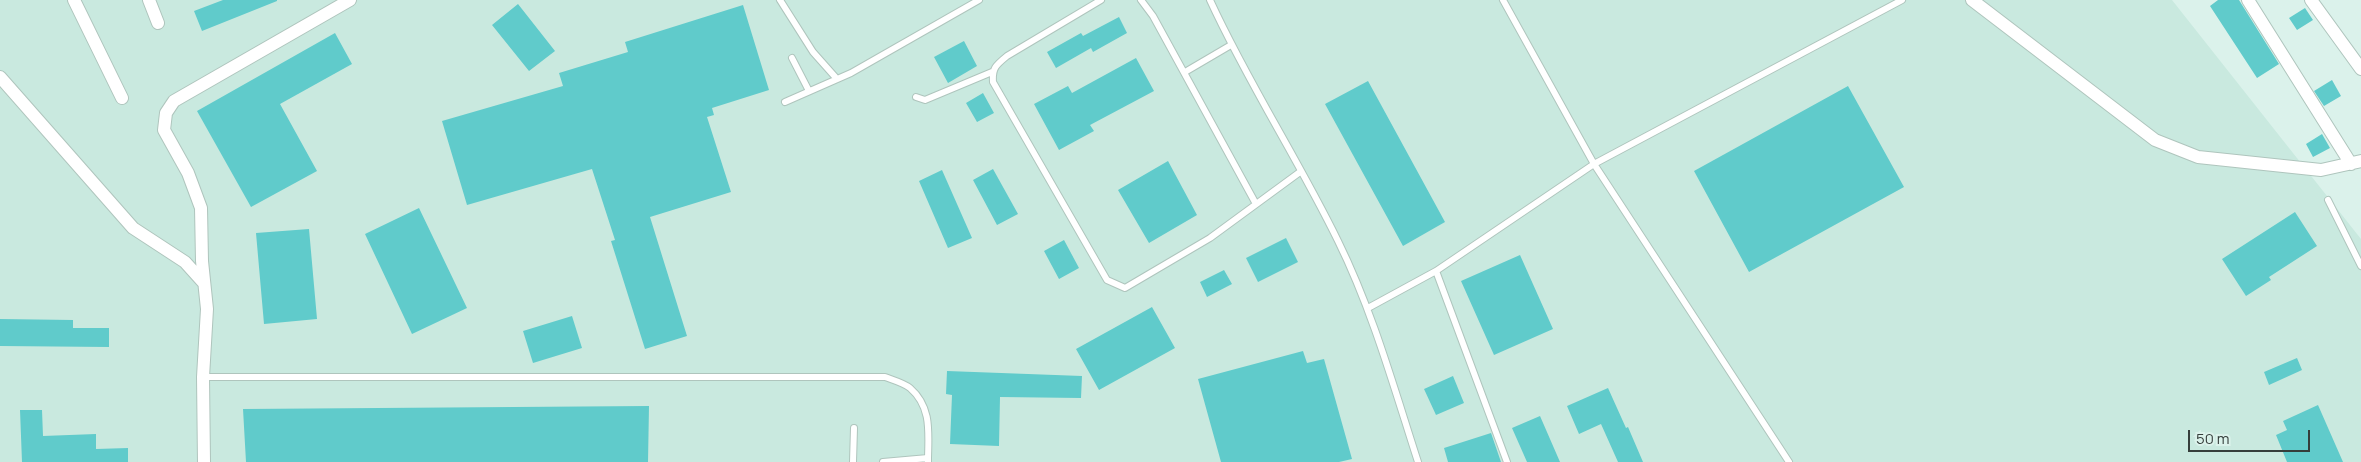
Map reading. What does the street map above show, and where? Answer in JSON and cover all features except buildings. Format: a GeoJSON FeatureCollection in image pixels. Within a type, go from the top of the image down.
{"type":"FeatureCollection","features":[{"type":"Feature","properties":{"kind":"street"},"geometry":{"type":"LineString","coordinates":[[74,0],[122,98]]}},
{"type":"Feature","properties":{"kind":"street"},"geometry":{"type":"LineString","coordinates":[[149,0],[158,23]]}},
{"type":"Feature","properties":{"kind":"street"},"geometry":{"type":"LineString","coordinates":[[204,462],[203,377],[207,309],[203,282],[201,208],[188,173],[164,130],[166,113],[174,101],[350,0]]}},
{"type":"Feature","properties":{"kind":"street"},"geometry":{"type":"LineString","coordinates":[[1972,0],[2155,140],[2198,157],[2321,170],[2356,162],[2248,0]]}},
{"type":"Feature","properties":{"kind":"street"},"geometry":{"type":"LineString","coordinates":[[2312,0],[2361,69]]}},
{"type":"Feature","properties":{"kind":"street"},"geometry":{"type":"LineString","coordinates":[[0,77],[134,228],[185,262],[203,282]]}},
{"type":"Feature","properties":{"kind":"lane"},"geometry":{"type":"LineString","coordinates":[[780,0],[812,52],[837,79]]}},
{"type":"Feature","properties":{"kind":"lane"},"geometry":{"type":"LineString","coordinates":[[785,102],[877,60],[979,0]]}},
{"type":"Feature","properties":{"kind":"lane"},"geometry":{"type":"LineString","coordinates":[[1101,0],[1007,56],[993,67],[992,72],[993,82],[1107,280],[1125,288],[1210,238],[1300,172]]}},
{"type":"Feature","properties":{"kind":"lane"},"geometry":{"type":"LineString","coordinates":[[1141,0],[1153,16],[1185,72],[1256,204]]}},
{"type":"Feature","properties":{"kind":"lane"},"geometry":{"type":"LineString","coordinates":[[1210,0],[1231,45],[1338,241],[1368,308],[1418,462]]}},
{"type":"Feature","properties":{"kind":"lane"},"geometry":{"type":"LineString","coordinates":[[1503,0],[1594,164],[1789,462]]}},
{"type":"Feature","properties":{"kind":"lane"},"geometry":{"type":"LineString","coordinates":[[1368,308],[1436,271],[1594,164],[1902,0]]}},
{"type":"Feature","properties":{"kind":"lane"},"geometry":{"type":"LineString","coordinates":[[1185,72],[1231,45]]}},
{"type":"Feature","properties":{"kind":"lane"},"geometry":{"type":"LineString","coordinates":[[792,58],[809,92]]}},
{"type":"Feature","properties":{"kind":"lane"},"geometry":{"type":"LineString","coordinates":[[916,97],[925,100],[992,72]]}},
{"type":"Feature","properties":{"kind":"lane"},"geometry":{"type":"LineString","coordinates":[[2328,200],[2361,266]]}},
{"type":"Feature","properties":{"kind":"lane"},"geometry":{"type":"LineString","coordinates":[[1436,271],[1507,462]]}},
{"type":"Feature","properties":{"kind":"lane"},"geometry":{"type":"LineString","coordinates":[[203,377],[885,376],[909,387],[925,406],[928,426],[928,460],[883,462]]}},
{"type":"Feature","properties":{"kind":"lane"},"geometry":{"type":"LineString","coordinates":[[852,462],[854,428]]}},
{"type":"Feature","properties":{"kind":"shaded area"},"geometry":{"type":"Polygon","coordinates":[[[0,0],[2172,0],[2361,239],[2361,462],[0,462],[0,0]]]}}]}
